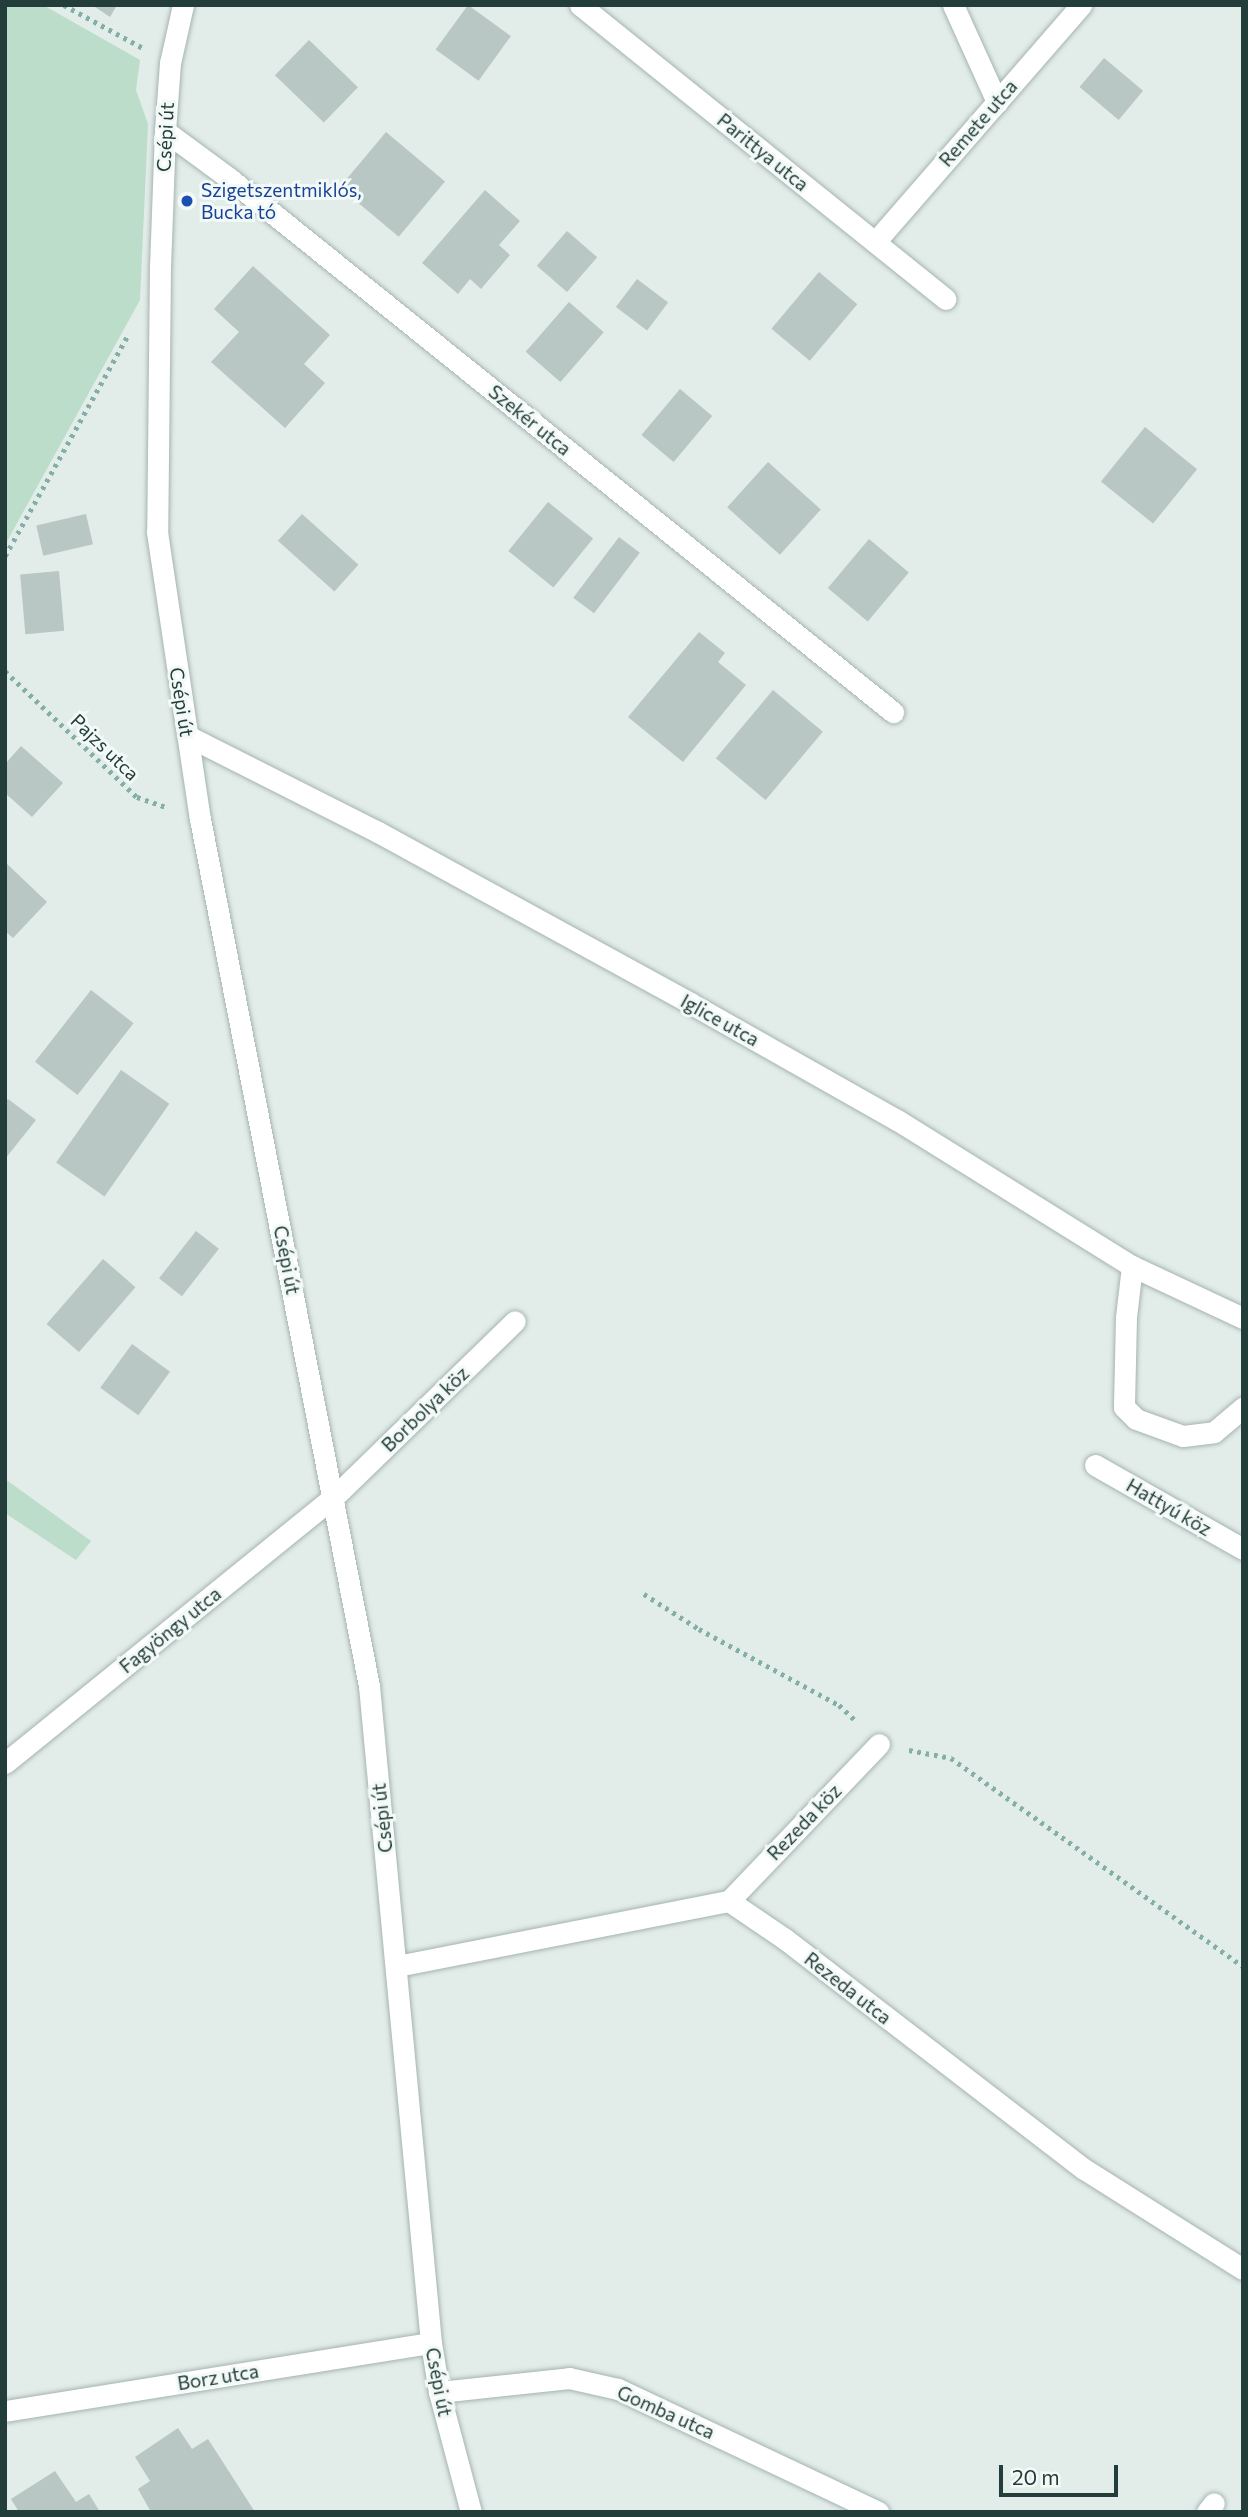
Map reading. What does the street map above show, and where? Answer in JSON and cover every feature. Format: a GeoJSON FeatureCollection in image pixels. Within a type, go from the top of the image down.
{"type":"FeatureCollection","features":[{"type":"Feature","properties":{"kind":"street","name":"Csépi út"},"geometry":{"type":"LineString","coordinates":[[183,5],[170,63],[165,131],[160,267],[157,531],[200,819],[369,1686],[431,2343],[439,2392],[471,2512]]}},
{"type":"Feature","properties":{"kind":"street","name":"Parittya utca"},"geometry":{"type":"LineString","coordinates":[[580,5],[946,299]]}},
{"type":"Feature","properties":{"kind":"street"},"geometry":{"type":"LineString","coordinates":[[953,5],[997,102]]}},
{"type":"Feature","properties":{"kind":"street","name":"Remete utca"},"geometry":{"type":"LineString","coordinates":[[876,241],[1081,5]]}},
{"type":"Feature","properties":{"kind":"street","name":"Szekér utca"},"geometry":{"type":"LineString","coordinates":[[165,131],[230,178],[893,712]]}},
{"type":"Feature","properties":{"kind":"street","name":"Iglice utca"},"geometry":{"type":"LineString","coordinates":[[188,736],[378,832],[690,1003],[897,1120],[1132,1266],[1243,1318]]}},
{"type":"Feature","properties":{"kind":"street"},"geometry":{"type":"LineString","coordinates":[[1132,1266],[1126,1317],[1124,1407],[1136,1419],[1183,1436],[1214,1432],[1243,1408]]}},
{"type":"Feature","properties":{"kind":"street","name":"Borbolya köz"},"geometry":{"type":"LineString","coordinates":[[334,1497],[515,1321]]}},
{"type":"Feature","properties":{"kind":"street","name":"Hattyú köz"},"geometry":{"type":"LineString","coordinates":[[1094,1465],[1243,1549]]}},
{"type":"Feature","properties":{"kind":"street","name":"Fagyöngy utca"},"geometry":{"type":"LineString","coordinates":[[5,1763],[334,1497]]}},
{"type":"Feature","properties":{"kind":"street","name":"Rezeda köz"},"geometry":{"type":"LineString","coordinates":[[729,1901],[879,1744]]}},
{"type":"Feature","properties":{"kind":"street"},"geometry":{"type":"LineString","coordinates":[[397,1966],[729,1901]]}},
{"type":"Feature","properties":{"kind":"street","name":"Rezeda utca"},"geometry":{"type":"LineString","coordinates":[[729,1901],[785,1939],[1084,2169],[1243,2269]]}},
{"type":"Feature","properties":{"kind":"street","name":"Borz utca"},"geometry":{"type":"LineString","coordinates":[[5,2411],[431,2343]]}},
{"type":"Feature","properties":{"kind":"street","name":"Gomba utca"},"geometry":{"type":"LineString","coordinates":[[439,2392],[569,2378],[618,2389],[878,2512]]}},
{"type":"Feature","properties":{"kind":"path"},"geometry":{"type":"LineString","coordinates":[[64,5],[170,63]]}},
{"type":"Feature","properties":{"kind":"path"},"geometry":{"type":"LineString","coordinates":[[5,556],[132,328]]}},
{"type":"Feature","properties":{"kind":"path","name":"Pajzs utca"},"geometry":{"type":"LineString","coordinates":[[5,671],[137,797],[200,819]]}},
{"type":"Feature","properties":{"kind":"path"},"geometry":{"type":"LineString","coordinates":[[644,1594],[699,1629],[839,1705],[879,1744],[951,1758],[1243,1966]]}},
{"type":"Feature","properties":{"kind":"green space"},"geometry":{"type":"Polygon","coordinates":[[[5,5],[43,5],[140,60],[136,90],[148,124],[140,300],[5,545],[5,5]]]}},
{"type":"Feature","properties":{"kind":"green space"},"geometry":{"type":"Polygon","coordinates":[[[5,1479],[91,1541],[76,1560],[5,1513],[5,1479]]]}},
{"type":"Feature","properties":{"kind":"building"},"geometry":{"type":"Polygon","coordinates":[[[92,5],[117,5],[110,17],[92,5]]]}},
{"type":"Feature","properties":{"kind":"building"},"geometry":{"type":"Polygon","coordinates":[[[468,5],[511,36],[479,81],[436,49],[468,5]]]}},
{"type":"Feature","properties":{"kind":"building"},"geometry":{"type":"Polygon","coordinates":[[[309,40],[358,87],[324,122],[275,75],[309,40]]]}},
{"type":"Feature","properties":{"kind":"building"},"geometry":{"type":"Polygon","coordinates":[[[1104,58],[1143,91],[1119,120],[1080,87],[1104,58]]]}},
{"type":"Feature","properties":{"kind":"building"},"geometry":{"type":"Polygon","coordinates":[[[386,132],[445,181],[399,237],[340,187],[386,132]]]}},
{"type":"Feature","properties":{"kind":"building"},"geometry":{"type":"Polygon","coordinates":[[[485,190],[520,221],[499,245],[510,255],[481,289],[470,279],[458,294],[422,263],[485,190]]]}},
{"type":"Feature","properties":{"kind":"building"},"geometry":{"type":"Polygon","coordinates":[[[567,231],[597,257],[567,292],[537,266],[567,231]]]}},
{"type":"Feature","properties":{"kind":"building"},"geometry":{"type":"Polygon","coordinates":[[[253,266],[330,335],[304,364],[325,383],[285,428],[211,362],[239,332],[214,309],[253,266]]]}},
{"type":"Feature","properties":{"kind":"building"},"geometry":{"type":"Polygon","coordinates":[[[819,272],[857,304],[810,361],[771,329],[819,272]]]}},
{"type":"Feature","properties":{"kind":"building"},"geometry":{"type":"Polygon","coordinates":[[[637,279],[668,302],[647,330],[616,307],[637,279]]]}},
{"type":"Feature","properties":{"kind":"building"},"geometry":{"type":"Polygon","coordinates":[[[569,302],[604,332],[560,382],[526,352],[569,302]]]}},
{"type":"Feature","properties":{"kind":"building"},"geometry":{"type":"Polygon","coordinates":[[[680,389],[712,416],[674,462],[641,435],[680,389]]]}},
{"type":"Feature","properties":{"kind":"building"},"geometry":{"type":"Polygon","coordinates":[[[1145,427],[1197,469],[1153,524],[1101,481],[1145,427]]]}},
{"type":"Feature","properties":{"kind":"building"},"geometry":{"type":"Polygon","coordinates":[[[768,462],[821,510],[780,555],[727,507],[768,462]]]}},
{"type":"Feature","properties":{"kind":"building"},"geometry":{"type":"Polygon","coordinates":[[[548,502],[593,539],[553,587],[508,551],[548,502]]]}},
{"type":"Feature","properties":{"kind":"building"},"geometry":{"type":"Polygon","coordinates":[[[86,514],[93,544],[43,556],[36,525],[86,514]]]}},
{"type":"Feature","properties":{"kind":"building"},"geometry":{"type":"Polygon","coordinates":[[[302,514],[358,565],[334,592],[278,541],[302,514]]]}},
{"type":"Feature","properties":{"kind":"building"},"geometry":{"type":"Polygon","coordinates":[[[619,537],[640,553],[594,613],[573,598],[619,537]]]}},
{"type":"Feature","properties":{"kind":"building"},"geometry":{"type":"Polygon","coordinates":[[[869,539],[909,572],[868,621],[828,588],[869,539]]]}},
{"type":"Feature","properties":{"kind":"building"},"geometry":{"type":"Polygon","coordinates":[[[59,571],[64,631],[25,634],[20,574],[59,571]]]}},
{"type":"Feature","properties":{"kind":"building"},"geometry":{"type":"Polygon","coordinates":[[[699,632],[725,653],[718,662],[746,685],[683,762],[628,717],[699,632]]]}},
{"type":"Feature","properties":{"kind":"building"},"geometry":{"type":"Polygon","coordinates":[[[773,690],[823,732],[766,800],[716,758],[773,690]]]}},
{"type":"Feature","properties":{"kind":"building"},"geometry":{"type":"Polygon","coordinates":[[[21,746],[63,783],[32,817],[5,793],[5,764],[21,746]]]}},
{"type":"Feature","properties":{"kind":"building"},"geometry":{"type":"Polygon","coordinates":[[[5,862],[47,902],[13,938],[5,931],[5,862]]]}},
{"type":"Feature","properties":{"kind":"building"},"geometry":{"type":"Polygon","coordinates":[[[91,990],[134,1023],[78,1095],[35,1062],[91,990]]]}},
{"type":"Feature","properties":{"kind":"building"},"geometry":{"type":"Polygon","coordinates":[[[121,1070],[169,1104],[105,1196],[56,1163],[121,1070]]]}},
{"type":"Feature","properties":{"kind":"building"},"geometry":{"type":"Polygon","coordinates":[[[8,1099],[36,1120],[5,1159],[5,1102],[8,1099]]]}},
{"type":"Feature","properties":{"kind":"building"},"geometry":{"type":"Polygon","coordinates":[[[196,1231],[219,1249],[182,1296],[159,1278],[196,1231]]]}},
{"type":"Feature","properties":{"kind":"building"},"geometry":{"type":"Polygon","coordinates":[[[103,1259],[135,1287],[79,1352],[47,1324],[103,1259]]]}},
{"type":"Feature","properties":{"kind":"building"},"geometry":{"type":"Polygon","coordinates":[[[132,1344],[170,1372],[138,1415],[100,1388],[132,1344]]]}},
{"type":"Feature","properties":{"kind":"building"},"geometry":{"type":"Polygon","coordinates":[[[178,2428],[192,2449],[208,2439],[255,2512],[151,2512],[138,2489],[150,2481],[135,2457],[178,2428]]]}},
{"type":"Feature","properties":{"kind":"building"},"geometry":{"type":"Polygon","coordinates":[[[55,2471],[76,2502],[89,2494],[100,2512],[19,2512],[11,2499],[55,2471]]]}},
{"type":"Feature","properties":{"kind":"place","name":"Szigetszentmiklós, Bucka tó"},"geometry":{"type":"Point","coordinates":[187,201]}}]}
